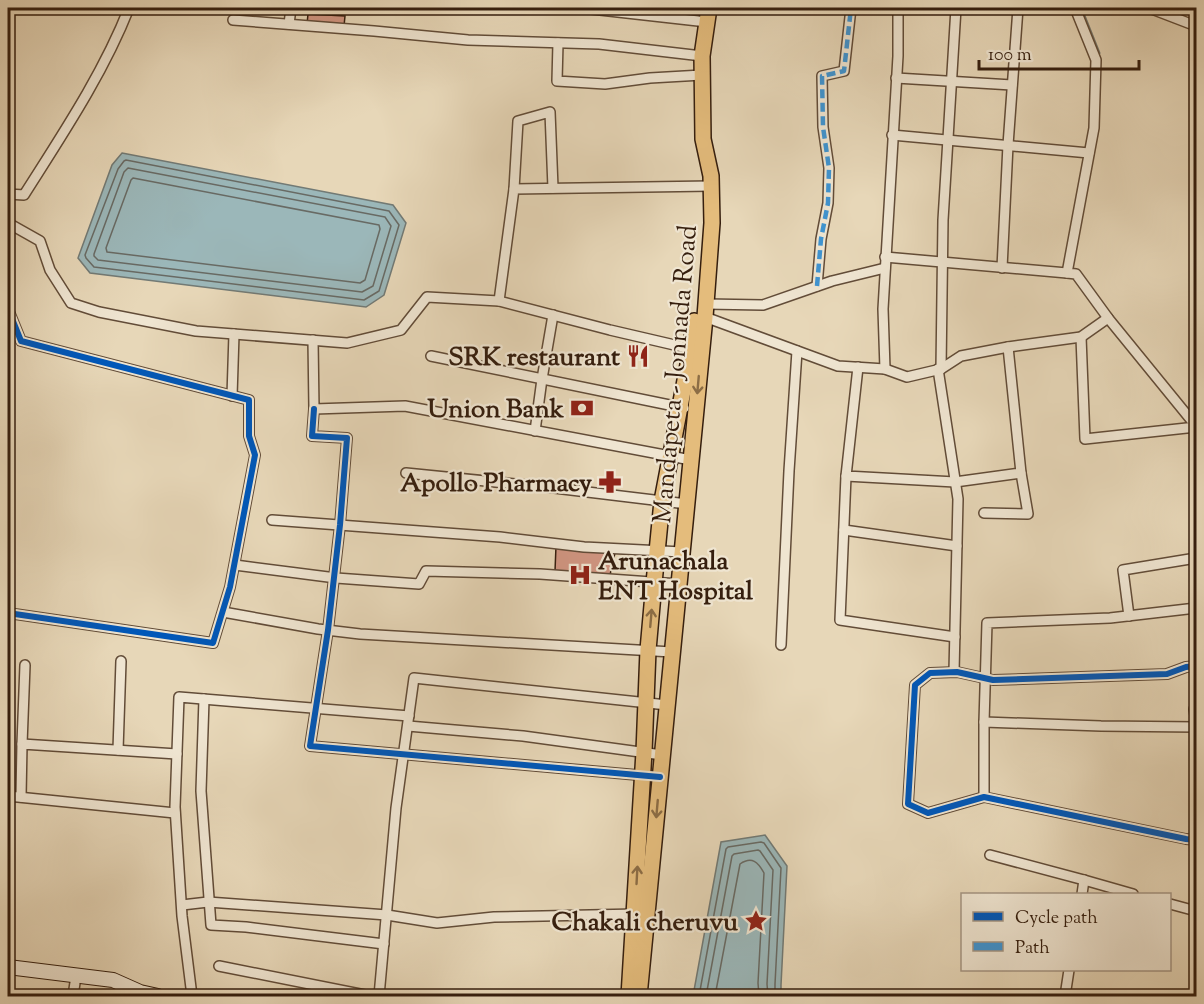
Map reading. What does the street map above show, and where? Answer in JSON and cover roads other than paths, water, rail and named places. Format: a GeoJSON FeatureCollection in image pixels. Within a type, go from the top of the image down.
{"type":"FeatureCollection","features":[{"type":"Feature","properties":{"kind":"main road","name":"Mandapeta - Jonnada Road"},"geometry":{"type":"LineString","coordinates":[[639,996],[641,914],[660,777],[696,410],[696,350],[705,311],[712,223],[707,186],[711,176],[703,139],[702,57],[708,15]]}},
{"type":"Feature","properties":{"kind":"main road"},"geometry":{"type":"LineString","coordinates":[[629,996],[641,914],[642,776],[648,650],[657,550],[662,501],[680,406],[696,350],[707,186]]}},
{"type":"Feature","properties":{"kind":"street"},"geometry":{"type":"LineString","coordinates":[[8,194],[24,195],[69,123],[119,34],[129,8]]}},
{"type":"Feature","properties":{"kind":"street"},"geometry":{"type":"LineString","coordinates":[[289,24],[291,8]]}},
{"type":"Feature","properties":{"kind":"street"},"geometry":{"type":"LineString","coordinates":[[582,8],[708,15]]}},
{"type":"Feature","properties":{"kind":"street"},"geometry":{"type":"LineString","coordinates":[[817,286],[821,239],[828,203],[829,168],[823,127],[822,76],[844,71],[851,8]]}},
{"type":"Feature","properties":{"kind":"street"},"geometry":{"type":"LineString","coordinates":[[885,369],[883,309],[898,8]]}},
{"type":"Feature","properties":{"kind":"street"},"geometry":{"type":"LineString","coordinates":[[954,672],[958,499],[940,369],[943,220],[956,8]]}},
{"type":"Feature","properties":{"kind":"street"},"geometry":{"type":"LineString","coordinates":[[1002,268],[1018,8]]}},
{"type":"Feature","properties":{"kind":"street"},"geometry":{"type":"LineString","coordinates":[[1067,273],[1094,128],[1096,60],[1076,8]]}},
{"type":"Feature","properties":{"kind":"street"},"geometry":{"type":"LineString","coordinates":[[1149,8],[1197,26]]}},
{"type":"Feature","properties":{"kind":"street"},"geometry":{"type":"LineString","coordinates":[[233,20],[468,40],[599,44],[702,57]]}},
{"type":"Feature","properties":{"kind":"street"},"geometry":{"type":"LineString","coordinates":[[558,43],[557,81],[606,84],[650,78],[702,75]]}},
{"type":"Feature","properties":{"kind":"street"},"geometry":{"type":"LineString","coordinates":[[896,78],[1012,85]]}},
{"type":"Feature","properties":{"kind":"street"},"geometry":{"type":"LineString","coordinates":[[499,301],[514,189],[518,121],[550,112],[553,188]]}},
{"type":"Feature","properties":{"kind":"street"},"geometry":{"type":"LineString","coordinates":[[892,135],[1089,153]]}},
{"type":"Feature","properties":{"kind":"street"},"geometry":{"type":"LineString","coordinates":[[514,189],[707,186]]}},
{"type":"Feature","properties":{"kind":"street"},"geometry":{"type":"LineString","coordinates":[[8,223],[40,241],[50,270],[71,303],[99,312],[196,331],[347,343],[401,330],[427,297],[499,301],[696,350]]}},
{"type":"Feature","properties":{"kind":"street"},"geometry":{"type":"LineString","coordinates":[[885,257],[1076,274],[1108,318],[1197,427]]}},
{"type":"Feature","properties":{"kind":"street"},"geometry":{"type":"LineString","coordinates":[[705,311],[763,304],[832,281],[885,268]]}},
{"type":"Feature","properties":{"kind":"street"},"geometry":{"type":"LineString","coordinates":[[8,309],[21,341],[249,400],[249,436],[255,455],[230,587],[213,643],[8,613]]}},
{"type":"Feature","properties":{"kind":"street"},"geometry":{"type":"LineString","coordinates":[[705,311],[797,351],[838,366],[885,369],[907,376],[940,369],[961,356],[1081,337],[1108,318]]}},
{"type":"Feature","properties":{"kind":"street"},"geometry":{"type":"LineString","coordinates":[[535,431],[553,315]]}},
{"type":"Feature","properties":{"kind":"street"},"geometry":{"type":"LineString","coordinates":[[232,396],[234,334]]}},
{"type":"Feature","properties":{"kind":"street"},"geometry":{"type":"LineString","coordinates":[[1081,337],[1085,439],[1197,427]]}},
{"type":"Feature","properties":{"kind":"street"},"geometry":{"type":"LineString","coordinates":[[313,340],[312,436],[347,438],[328,630],[310,746],[660,777]]}},
{"type":"Feature","properties":{"kind":"street"},"geometry":{"type":"LineString","coordinates":[[984,513],[1028,514],[1021,473],[1008,347]]}},
{"type":"Feature","properties":{"kind":"street"},"geometry":{"type":"LineString","coordinates":[[781,645],[797,351]]}},
{"type":"Feature","properties":{"kind":"street"},"geometry":{"type":"LineString","coordinates":[[431,356],[696,410]]}},
{"type":"Feature","properties":{"kind":"street"},"geometry":{"type":"LineString","coordinates":[[858,367],[846,476],[840,620],[955,637]]}},
{"type":"Feature","properties":{"kind":"street"},"geometry":{"type":"LineString","coordinates":[[314,409],[405,406],[691,460]]}},
{"type":"Feature","properties":{"kind":"street"},"geometry":{"type":"LineString","coordinates":[[406,473],[687,504]]}},
{"type":"Feature","properties":{"kind":"street"},"geometry":{"type":"LineString","coordinates":[[846,476],[955,482],[1021,473]]}},
{"type":"Feature","properties":{"kind":"street"},"geometry":{"type":"LineString","coordinates":[[272,520],[500,537],[584,547],[682,552]]}},
{"type":"Feature","properties":{"kind":"street"},"geometry":{"type":"LineString","coordinates":[[844,530],[957,546]]}},
{"type":"Feature","properties":{"kind":"street"},"geometry":{"type":"LineString","coordinates":[[1129,616],[1123,570],[1197,558]]}},
{"type":"Feature","properties":{"kind":"street"},"geometry":{"type":"LineString","coordinates":[[234,564],[334,578],[419,584],[426,571],[540,574],[679,584]]}},
{"type":"Feature","properties":{"kind":"street"},"geometry":{"type":"LineString","coordinates":[[984,796],[987,623],[1129,616],[1197,608]]}},
{"type":"Feature","properties":{"kind":"street"},"geometry":{"type":"LineString","coordinates":[[223,612],[360,634],[672,652]]}},
{"type":"Feature","properties":{"kind":"street"},"geometry":{"type":"LineString","coordinates":[[118,750],[121,661]]}},
{"type":"Feature","properties":{"kind":"street"},"geometry":{"type":"LineString","coordinates":[[21,797],[25,665]]}},
{"type":"Feature","properties":{"kind":"street"},"geometry":{"type":"LineString","coordinates":[[1197,666],[1186,667],[1167,674],[993,680],[954,672],[930,673],[915,685],[908,804],[928,813],[984,796],[1197,840]]}},
{"type":"Feature","properties":{"kind":"street"},"geometry":{"type":"LineString","coordinates":[[379,996],[396,808],[414,678],[667,705]]}},
{"type":"Feature","properties":{"kind":"street"},"geometry":{"type":"LineString","coordinates":[[192,996],[182,905],[176,813],[178,697],[316,707],[662,755]]}},
{"type":"Feature","properties":{"kind":"street"},"geometry":{"type":"LineString","coordinates":[[204,699],[201,791],[211,925],[246,927],[384,944]]}},
{"type":"Feature","properties":{"kind":"street"},"geometry":{"type":"LineString","coordinates":[[1197,709],[1194,709],[1197,721]]}},
{"type":"Feature","properties":{"kind":"street"},"geometry":{"type":"LineString","coordinates":[[984,722],[1197,727]]}},
{"type":"Feature","properties":{"kind":"street"},"geometry":{"type":"LineString","coordinates":[[21,744],[177,754]]}},
{"type":"Feature","properties":{"kind":"street"},"geometry":{"type":"LineString","coordinates":[[8,796],[176,813]]}},
{"type":"Feature","properties":{"kind":"street"},"geometry":{"type":"LineString","coordinates":[[990,855],[1130,893]]}},
{"type":"Feature","properties":{"kind":"street"},"geometry":{"type":"LineString","coordinates":[[1082,893],[1084,880]]}},
{"type":"Feature","properties":{"kind":"street"},"geometry":{"type":"LineString","coordinates":[[182,905],[208,902],[387,915],[436,923],[494,917],[641,914]]}},
{"type":"Feature","properties":{"kind":"street"},"geometry":{"type":"LineString","coordinates":[[1171,904],[1197,911]]}},
{"type":"Feature","properties":{"kind":"street"},"geometry":{"type":"LineString","coordinates":[[219,966],[370,996]]}},
{"type":"Feature","properties":{"kind":"street"},"geometry":{"type":"LineString","coordinates":[[8,970],[113,980],[140,994],[158,996]]}},
{"type":"Feature","properties":{"kind":"street"},"geometry":{"type":"LineString","coordinates":[[1065,996],[1069,971]]}},
{"type":"Feature","properties":{"kind":"street"},"geometry":{"type":"LineString","coordinates":[[73,996],[76,976]]}},
{"type":"Feature","properties":{"kind":"water"},"geometry":{"type":"Polygon","coordinates":[[[122,153],[393,205],[406,223],[384,295],[366,307],[90,273],[78,258],[112,165],[122,153]]]}},
{"type":"Feature","properties":{"kind":"water"},"geometry":{"type":"Polygon","coordinates":[[[765,835],[787,866],[781,996],[693,996],[721,842],[765,835]]]}},
{"type":"Feature","properties":{"kind":"waterway"},"geometry":{"type":"LineString","coordinates":[[1081,8],[1099,53]]}},
{"type":"Feature","properties":{"kind":"place","name":"SRK restaurant"},"geometry":{"type":"Point","coordinates":[638,356]}},
{"type":"Feature","properties":{"kind":"place","name":"Union Bank"},"geometry":{"type":"Point","coordinates":[582,408]}},
{"type":"Feature","properties":{"kind":"place","name":"Apollo Pharmacy"},"geometry":{"type":"Point","coordinates":[610,482]}},
{"type":"Feature","properties":{"kind":"place","name":"Arunachala ENT Hospital"},"geometry":{"type":"Point","coordinates":[580,575]}},
{"type":"Feature","properties":{"kind":"place","name":"Chakali cheruvu"},"geometry":{"type":"Point","coordinates":[756,921]}}]}
